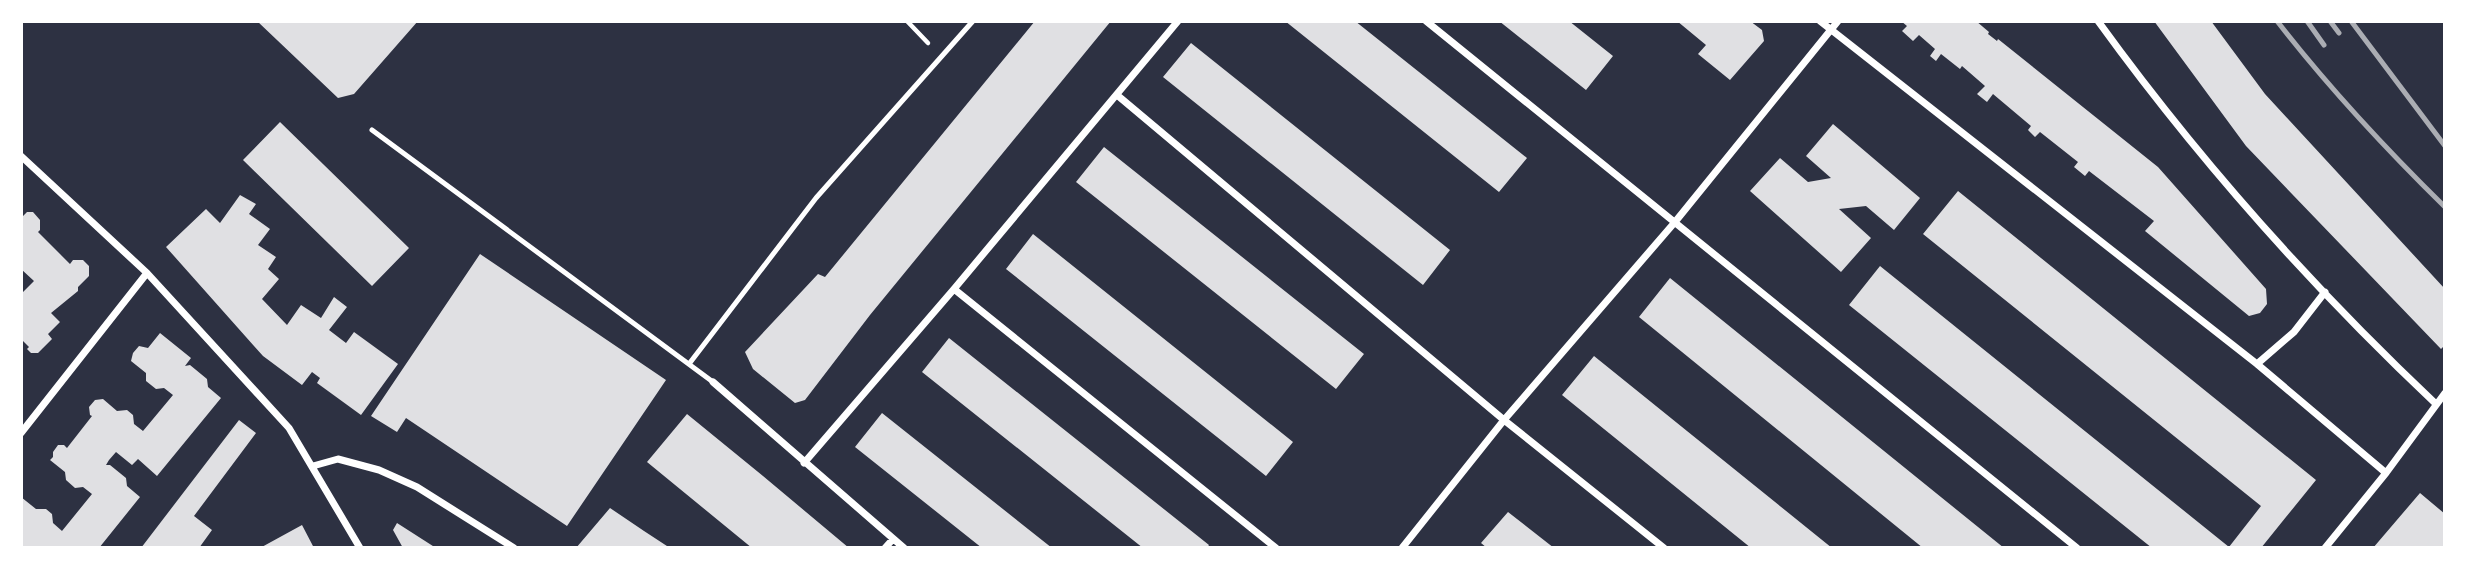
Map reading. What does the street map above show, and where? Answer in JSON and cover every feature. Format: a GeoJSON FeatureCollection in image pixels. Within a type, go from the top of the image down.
{"type":"FeatureCollection","features":[{"type":"Feature","properties":{"kind":"street"},"geometry":{"type":"LineString","coordinates":[[804,463],[954,289],[1178,21]]}},
{"type":"Feature","properties":{"kind":"street"},"geometry":{"type":"LineString","coordinates":[[1426,21],[2077,548]]}},
{"type":"Feature","properties":{"kind":"street"},"geometry":{"type":"LineString","coordinates":[[1820,21],[2256,364],[2386,473]]}},
{"type":"Feature","properties":{"kind":"street"},"geometry":{"type":"LineString","coordinates":[[1402,548],[1504,420],[1675,222],[1838,21]]}},
{"type":"Feature","properties":{"kind":"street"},"geometry":{"type":"LineString","coordinates":[[2098,21],[2182,133],[2353,323],[2436,404]]}},
{"type":"Feature","properties":{"kind":"street"},"geometry":{"type":"LineString","coordinates":[[1117,95],[1504,420],[1664,548]]}},
{"type":"Feature","properties":{"kind":"street"},"geometry":{"type":"LineString","coordinates":[[21,156],[147,273],[266,401],[289,428],[360,548]]}},
{"type":"Feature","properties":{"kind":"street"},"geometry":{"type":"LineString","coordinates":[[21,433],[147,273]]}},
{"type":"Feature","properties":{"kind":"street"},"geometry":{"type":"LineString","coordinates":[[954,289],[1276,548]]}},
{"type":"Feature","properties":{"kind":"street"},"geometry":{"type":"LineString","coordinates":[[2256,364],[2294,332],[2325,292]]}},
{"type":"Feature","properties":{"kind":"street"},"geometry":{"type":"LineString","coordinates":[[713,382],[904,548]]}},
{"type":"Feature","properties":{"kind":"street"},"geometry":{"type":"LineString","coordinates":[[2325,548],[2386,473],[2445,393]]}},
{"type":"Feature","properties":{"kind":"street"},"geometry":{"type":"LineString","coordinates":[[313,466],[338,459],[379,470],[417,487],[514,548]]}},
{"type":"Feature","properties":{"kind":"street"},"geometry":{"type":"LineString","coordinates":[[885,548],[893,539]]}},
{"type":"Feature","properties":{"kind":"lane"},"geometry":{"type":"LineString","coordinates":[[689,364],[816,198],[973,21]]}},
{"type":"Feature","properties":{"kind":"lane"},"geometry":{"type":"LineString","coordinates":[[372,130],[713,382]]}},
{"type":"Feature","properties":{"kind":"path"},"geometry":{"type":"LineString","coordinates":[[907,21],[941,57]]}},
{"type":"Feature","properties":{"kind":"building"},"geometry":{"type":"Polygon","coordinates":[[[257,21],[418,21],[354,94],[338,98],[257,21]]]}},
{"type":"Feature","properties":{"kind":"building"},"geometry":{"type":"Polygon","coordinates":[[[1035,21],[1111,21],[870,315],[805,400],[795,403],[753,369],[745,352],[818,274],[825,277],[1035,21]]]}},
{"type":"Feature","properties":{"kind":"building"},"geometry":{"type":"Polygon","coordinates":[[[1285,21],[1355,21],[1527,158],[1499,192],[1285,21]]]}},
{"type":"Feature","properties":{"kind":"building"},"geometry":{"type":"Polygon","coordinates":[[[1499,21],[1569,21],[1613,56],[1586,90],[1499,21]]]}},
{"type":"Feature","properties":{"kind":"building"},"geometry":{"type":"Polygon","coordinates":[[[1677,21],[1750,21],[1762,30],[1764,41],[1730,80],[1698,54],[1706,45],[1677,21]]]}},
{"type":"Feature","properties":{"kind":"building"},"geometry":{"type":"Polygon","coordinates":[[[1901,21],[1976,21],[1988,34],[1997,41],[1998,39],[2158,167],[2266,289],[2267,304],[2260,313],[2249,316],[2145,231],[2154,221],[2089,171],[2085,176],[2074,167],[2078,162],[2040,132],[2035,137],[2028,130],[2031,126],[1993,94],[1987,102],[1977,94],[1985,86],[1962,66],[1960,69],[1941,54],[1936,61],[1930,56],[1935,49],[1919,35],[1913,41],[1902,31],[1907,26],[1901,21]]]}},
{"type":"Feature","properties":{"kind":"building"},"geometry":{"type":"Polygon","coordinates":[[[2154,21],[2211,21],[2265,94],[2445,289],[2445,345],[2441,349],[2246,146],[2154,21]]]}},
{"type":"Feature","properties":{"kind":"building"},"geometry":{"type":"Polygon","coordinates":[[[1191,43],[1450,250],[1423,285],[1163,77],[1191,43]]]}},
{"type":"Feature","properties":{"kind":"building"},"geometry":{"type":"Polygon","coordinates":[[[280,122],[409,248],[372,286],[243,160],[280,122]]]}},
{"type":"Feature","properties":{"kind":"building"},"geometry":{"type":"Polygon","coordinates":[[[1833,124],[1920,198],[1894,230],[1866,206],[1839,209],[1871,238],[1841,272],[1750,191],[1780,158],[1808,182],[1831,178],[1806,156],[1833,124]]]}},
{"type":"Feature","properties":{"kind":"building"},"geometry":{"type":"Polygon","coordinates":[[[1104,147],[1364,354],[1336,389],[1076,182],[1104,147]]]}},
{"type":"Feature","properties":{"kind":"building"},"geometry":{"type":"Polygon","coordinates":[[[1958,191],[2316,480],[2261,548],[2152,548],[1849,305],[1880,266],[2229,547],[2261,506],[1923,234],[1958,191]]]}},
{"type":"Feature","properties":{"kind":"building"},"geometry":{"type":"Polygon","coordinates":[[[240,195],[256,204],[249,214],[270,229],[258,245],[276,257],[268,269],[279,279],[262,299],[287,325],[301,305],[321,318],[334,297],[347,307],[329,330],[346,343],[354,332],[398,364],[361,415],[317,383],[320,378],[312,372],[302,385],[263,356],[166,247],[206,209],[220,223],[240,195]]]}},
{"type":"Feature","properties":{"kind":"building"},"geometry":{"type":"Polygon","coordinates":[[[27,212],[33,212],[40,220],[38,232],[70,264],[73,260],[83,260],[89,266],[89,276],[78,287],[78,291],[51,313],[60,322],[48,334],[52,339],[38,353],[31,353],[21,339],[21,294],[34,281],[21,269],[21,218],[27,212]]]}},
{"type":"Feature","properties":{"kind":"building"},"geometry":{"type":"Polygon","coordinates":[[[1033,234],[1293,442],[1266,476],[1006,269],[1033,234]]]}},
{"type":"Feature","properties":{"kind":"building"},"geometry":{"type":"Polygon","coordinates":[[[480,254],[666,380],[567,526],[406,418],[397,432],[371,416],[480,254]]]}},
{"type":"Feature","properties":{"kind":"building"},"geometry":{"type":"Polygon","coordinates":[[[1670,278],[2004,548],[1923,548],[1639,317],[1670,278]]]}},
{"type":"Feature","properties":{"kind":"building"},"geometry":{"type":"Polygon","coordinates":[[[160,333],[191,358],[185,366],[190,365],[207,379],[208,387],[221,398],[157,476],[138,459],[132,465],[116,452],[109,460],[106,465],[110,465],[126,478],[127,486],[140,497],[99,548],[21,548],[21,497],[36,509],[46,509],[52,514],[53,523],[62,531],[92,494],[83,487],[75,488],[66,480],[65,472],[50,460],[58,445],[67,448],[92,416],[89,407],[95,400],[103,399],[117,411],[127,410],[133,415],[134,424],[143,431],[173,395],[164,388],[156,389],[146,381],[146,373],[131,361],[139,346],[148,348],[160,333]]]}},
{"type":"Feature","properties":{"kind":"building"},"geometry":{"type":"Polygon","coordinates":[[[949,338],[1209,545],[1207,548],[1143,548],[922,372],[949,338]]]}},
{"type":"Feature","properties":{"kind":"building"},"geometry":{"type":"Polygon","coordinates":[[[1594,356],[1832,548],[1751,548],[1562,395],[1594,356]]]}},
{"type":"Feature","properties":{"kind":"building"},"geometry":{"type":"Polygon","coordinates":[[[882,413],[1052,548],[982,548],[855,447],[882,413]]]}},
{"type":"Feature","properties":{"kind":"building"},"geometry":{"type":"Polygon","coordinates":[[[687,414],[849,548],[752,548],[647,462],[687,414]]]}},
{"type":"Feature","properties":{"kind":"building"},"geometry":{"type":"Polygon","coordinates":[[[239,420],[256,433],[194,516],[212,530],[199,548],[141,548],[239,420]]]}},
{"type":"Feature","properties":{"kind":"building"},"geometry":{"type":"Polygon","coordinates":[[[2420,493],[2445,514],[2445,548],[2373,548],[2420,493]]]}},
{"type":"Feature","properties":{"kind":"building"},"geometry":{"type":"Polygon","coordinates":[[[610,508],[644,531],[670,548],[576,548],[610,508]]]}},
{"type":"Feature","properties":{"kind":"building"},"geometry":{"type":"Polygon","coordinates":[[[1508,512],[1554,548],[1487,548],[1481,543],[1508,512]]]}},
{"type":"Feature","properties":{"kind":"building"},"geometry":{"type":"Polygon","coordinates":[[[397,523],[436,548],[403,548],[393,530],[397,523]]]}},
{"type":"Feature","properties":{"kind":"building"},"geometry":{"type":"Polygon","coordinates":[[[302,525],[314,548],[260,548],[302,525]]]}},
{"type":"Feature","properties":{"kind":"railway"},"geometry":{"type":"LineString","coordinates":[[2277,21],[2358,117],[2445,207]]}},
{"type":"Feature","properties":{"kind":"railway"},"geometry":{"type":"LineString","coordinates":[[2307,21],[2324,45]]}},
{"type":"Feature","properties":{"kind":"railway"},"geometry":{"type":"LineString","coordinates":[[2330,21],[2339,33]]}},
{"type":"Feature","properties":{"kind":"railway"},"geometry":{"type":"LineString","coordinates":[[2351,21],[2445,146]]}}]}
